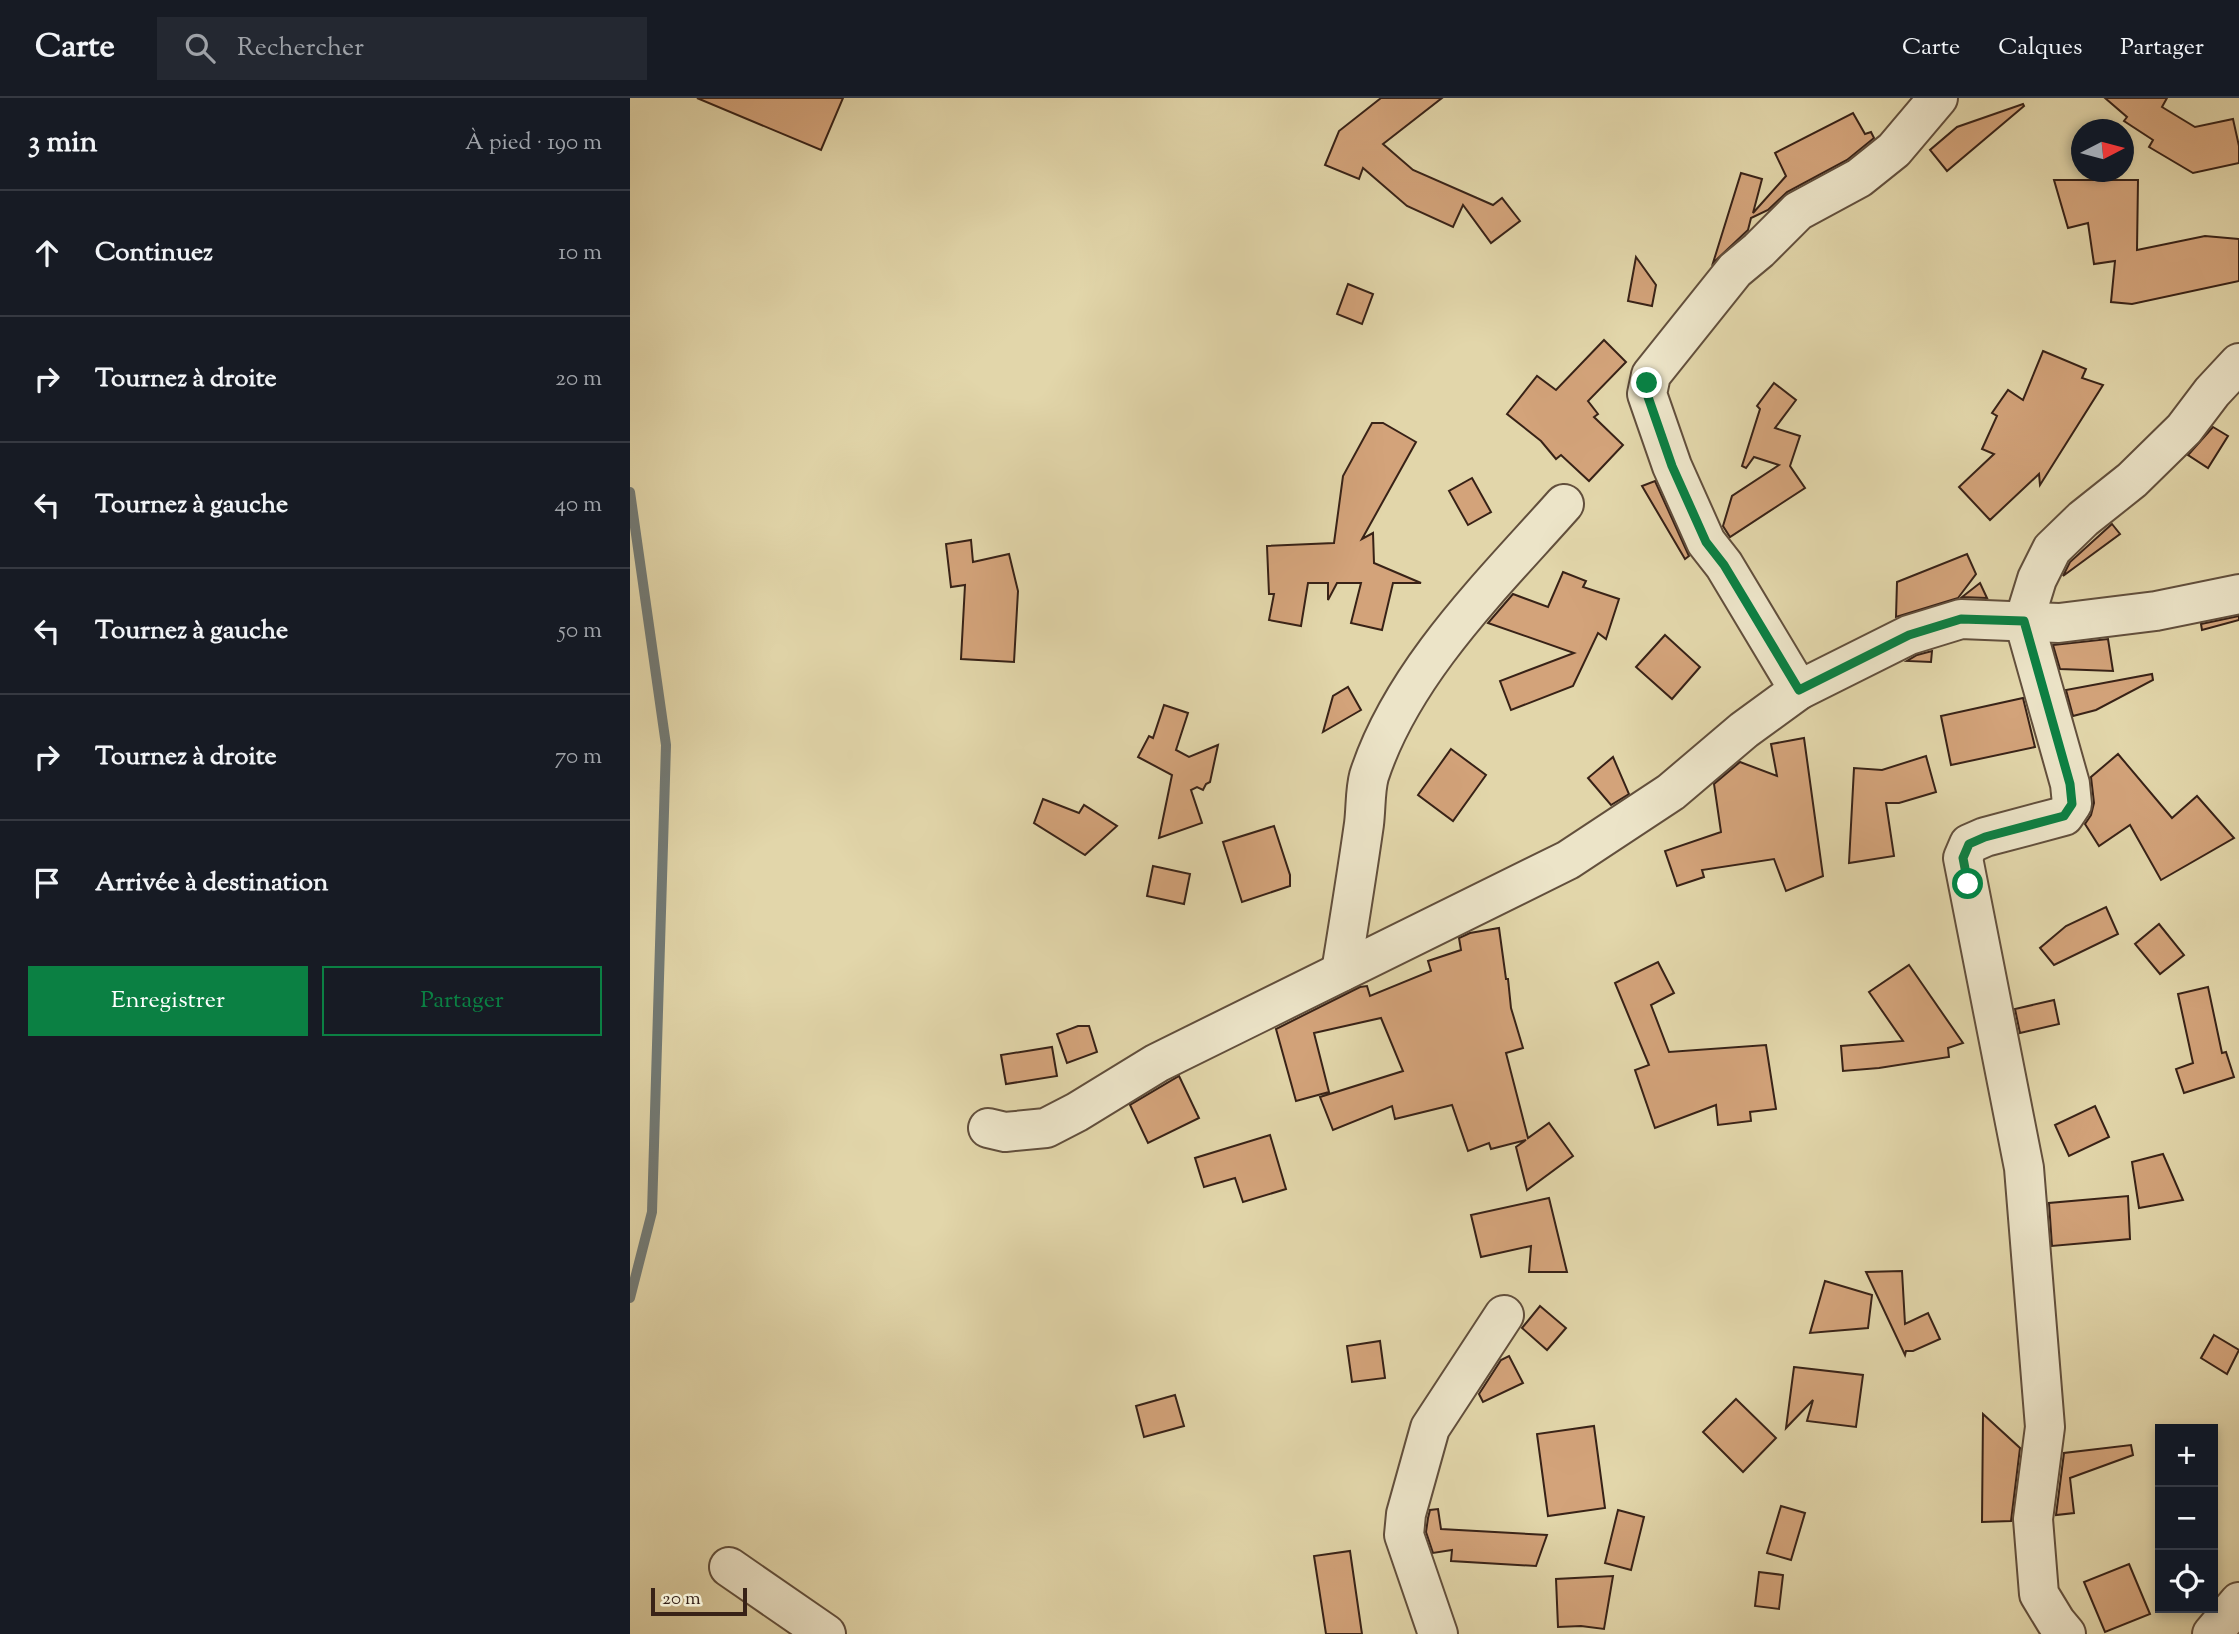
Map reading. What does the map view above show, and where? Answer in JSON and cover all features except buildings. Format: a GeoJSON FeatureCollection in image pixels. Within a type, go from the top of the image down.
{"type":"FeatureCollection","features":[{"type":"Feature","properties":{"kind":"street"},"geometry":{"type":"LineString","coordinates":[[1799,690],[1724,565],[1706,542],[1672,466],[1647,394],[1647,383],[1735,270],[1798,211],[1859,178],[1894,150],[1938,98]]}},
{"type":"Feature","properties":{"kind":"street"},"geometry":{"type":"LineString","coordinates":[[2066,1634],[2039,1594],[2033,1519],[2045,1427],[2024,1168],[1963,858],[1969,844],[1985,837],[2064,816],[2072,804],[2070,784],[2024,621],[2037,579],[2052,549],[2082,519],[2132,480],[2184,429],[2212,392],[2239,363]]}},
{"type":"Feature","properties":{"kind":"street"},"geometry":{"type":"LineString","coordinates":[[1341,972],[1368,778],[1391,722],[1424,670],[1472,608],[1564,504]]}},
{"type":"Feature","properties":{"kind":"street"},"geometry":{"type":"LineString","coordinates":[[988,1128],[1005,1132],[1046,1128],[1157,1063],[1568,860],[1671,792],[1744,730],[1799,690],[1909,635],[1961,619],[2059,623],[2156,611],[2239,593]]}},
{"type":"Feature","properties":{"kind":"street"},"geometry":{"type":"LineString","coordinates":[[1438,1634],[1404,1535],[1406,1514],[1430,1428],[1504,1315]]}},
{"type":"Feature","properties":{"kind":"street"},"geometry":{"type":"LineString","coordinates":[[729,1567],[827,1634]]}},
{"type":"Feature","properties":{"kind":"street"},"geometry":{"type":"LineString","coordinates":[[2212,1634],[2239,1602]]}},
{"type":"Feature","properties":{"kind":"waterway"},"geometry":{"type":"LineString","coordinates":[[630,492],[666,745],[652,1212],[630,1298]]}},
{"type":"Feature","properties":{"kind":"route"},"geometry":{"type":"LineString","coordinates":[[1647,383],[1647,394],[1672,466],[1706,542],[1724,565],[1799,690],[1909,635],[1961,619],[2024,621],[2070,784],[2072,804],[2064,816],[1985,837],[1969,844],[1963,858],[1968,884]]}}]}
